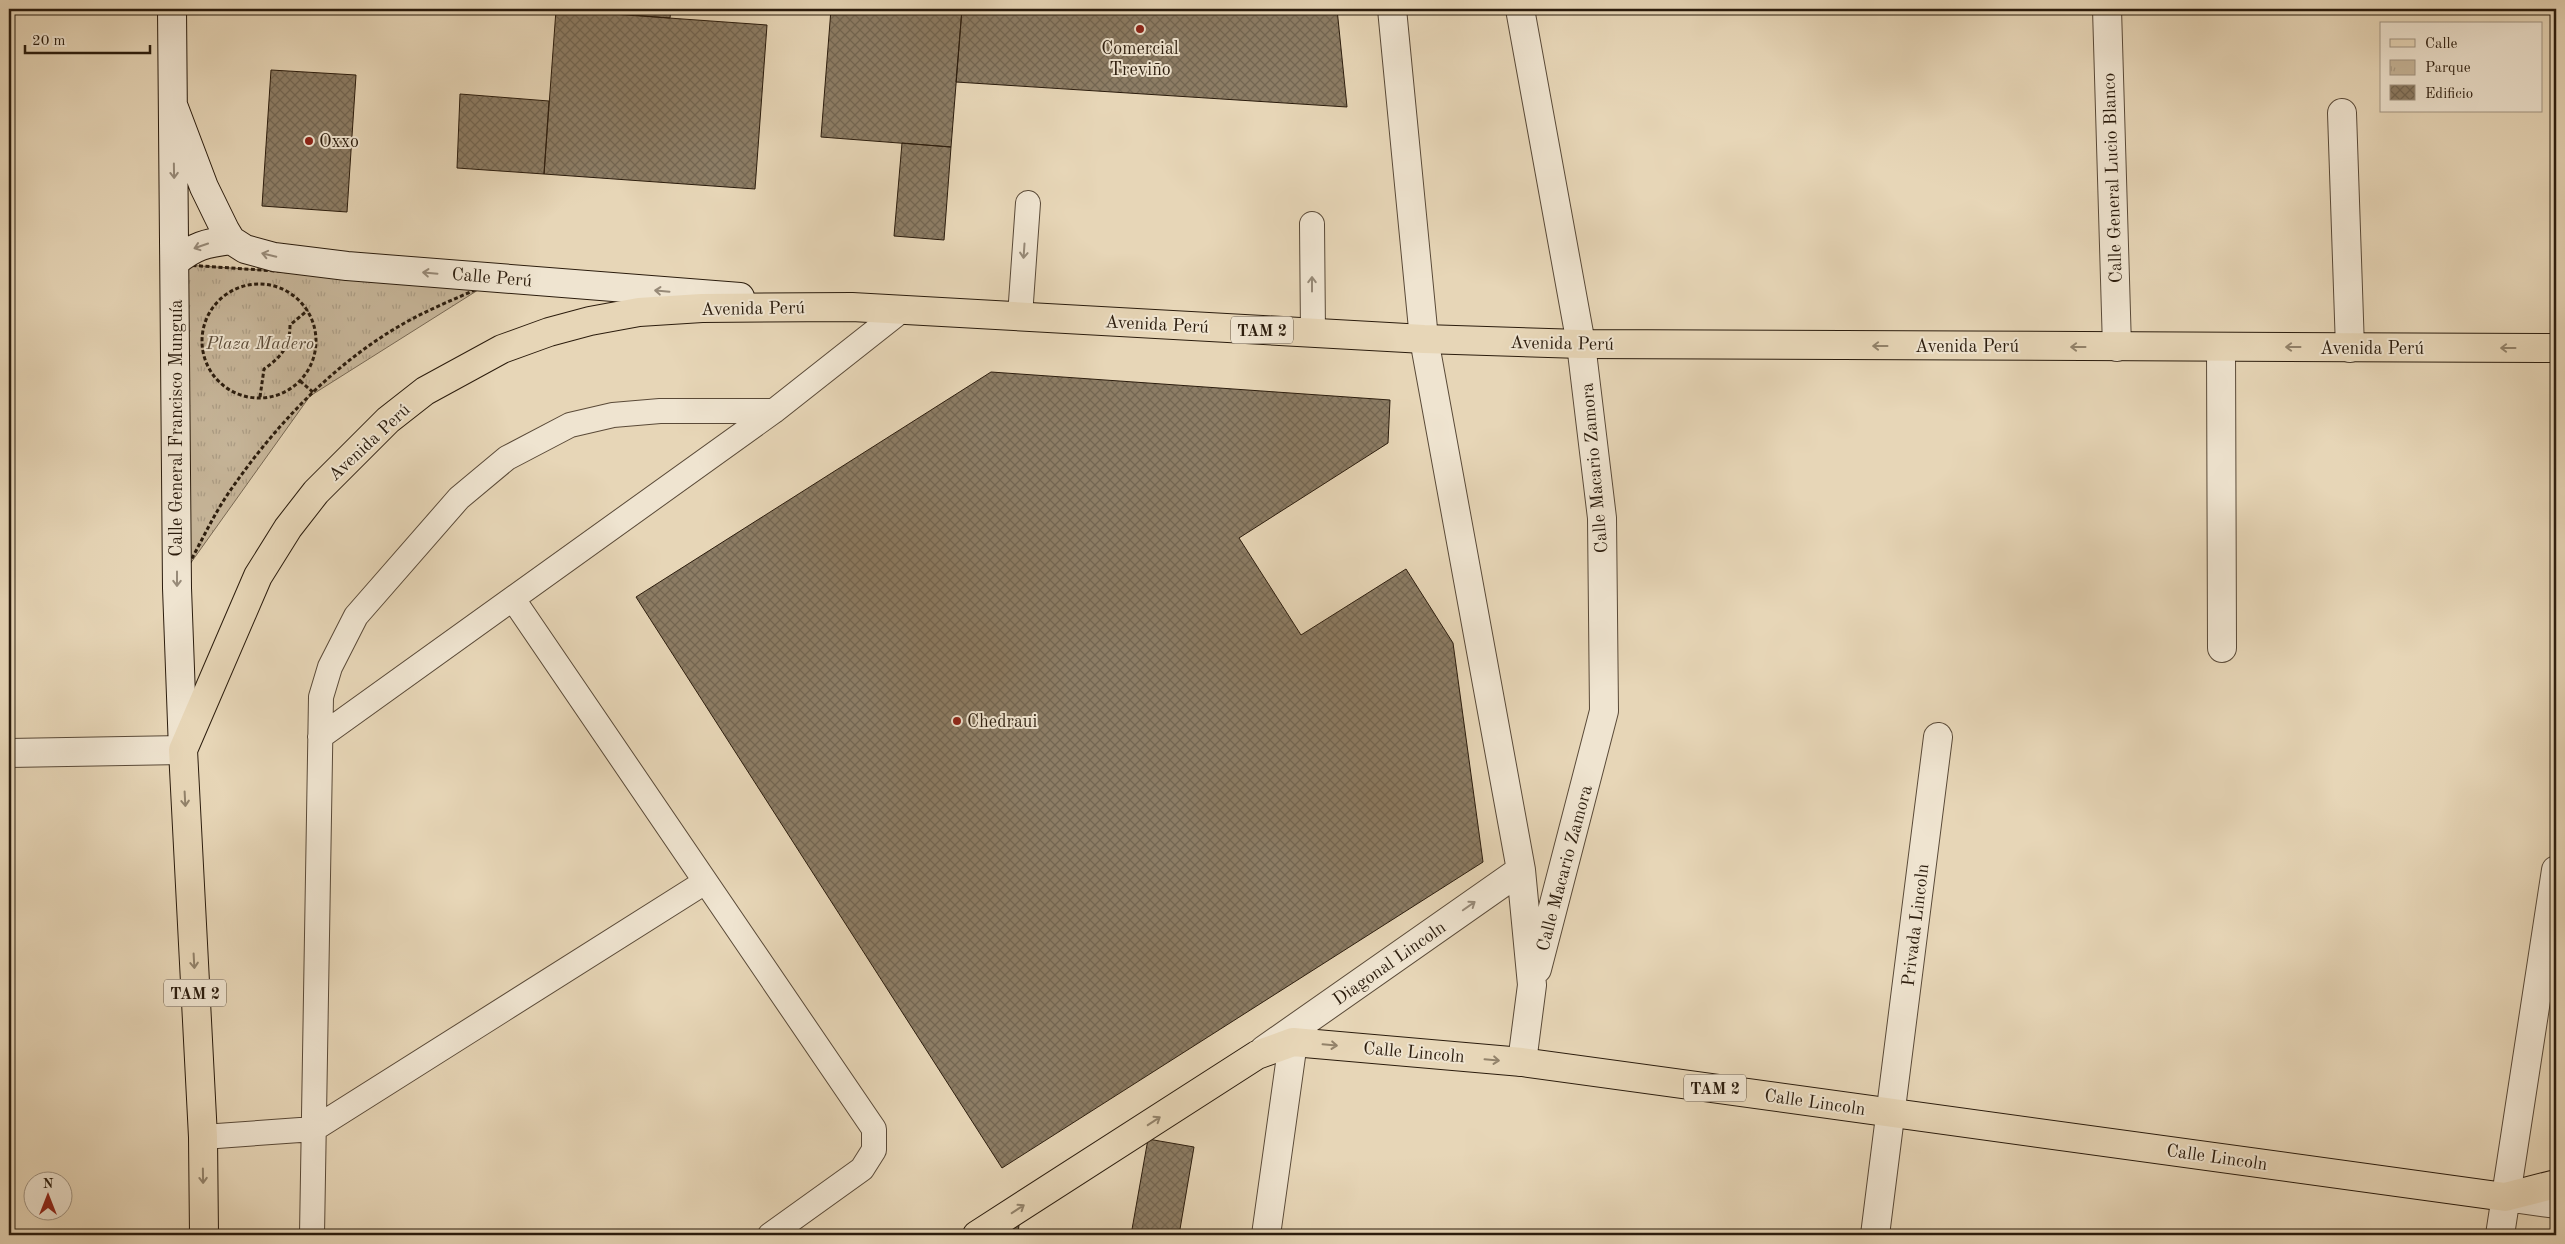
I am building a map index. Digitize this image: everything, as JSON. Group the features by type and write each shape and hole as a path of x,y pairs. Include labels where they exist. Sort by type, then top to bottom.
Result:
{"main road":[{"name":"Avenida Perú","path":"183,750 258,576 288,528 316,492 388,420 425,391 502,349 565,328 639,312 702,308 852,307 1424,339 1581,344 2556,348"},
{"name":"TAM 2","path":"183,750 203,1137 204,1235"},
{"name":"Calle Lincoln","path":"977,1235 1257,1055 1293,1042 1522,1062 2504,1197"},
{"name":"TAM 2","path":"2504,1197 2556,1184"}],"street":[{"name":"Calle General Francisco Munguía","path":"172,9 177,588 183,750"},
{"name":"Calle Macario Zamora","path":"1392,9 1424,339 1521,870 1532,985"},
{"name":"Calle Macario Zamora","path":"1520,9 1581,344 1602,518 1604,711 1558,893 1532,985 1522,1062"},
{"name":"Calle General Lucio Blanco","path":"2107,9 2117,347"},
{"path":"173,105 204,187 231,240 211,242 190,249 175,262"},
{"path":"2342,113 2350,348"},
{"name":"Calle Perú","path":"231,240 245,249 274,257 346,266 902,310"},
{"path":"2221,347 2222,648"},
{"name":"Privada Lincoln","path":"1875,1235 1938,738"},
{"path":"9,753 183,750"},
{"name":"Diagonal Lincoln","path":"1257,1055 1521,870"},
{"path":"2500,1235 2504,1197 2556,870"},
{"path":"1266,1235 1293,1042"},
{"name":"Calle Lincoln","path":"2504,1197 2556,1204"}],"lane":[{"path":"1020,316 1028,203"},
{"path":"1312,224 1312,332"},
{"path":"320,738 774,411 902,310"},
{"path":"312,1235 320,738 323,690 330,667 356,616 459,498 507,458 570,425 613,415 660,411 774,411"},
{"path":"513,599 874,1130 874,1150 862,1169 770,1235"},
{"path":"203,1137 314,1130 705,882"}],"path":[{"path":"186,265 486,285 410,320 348,361 314,393 275,434 231,489 185,571 186,265"},
{"path":"262,283 280,287 295,296 308,310 315,326 316,344 313,362 300,381 290,389 274,396 260,398 238,394 222,385 211,372 203,355 201,340 205,320 214,305 228,292 245,285 262,283"},
{"path":"260,398 264,369 284,352 290,338 290,325 308,310"},
{"path":"300,381 314,393"}],"green space":[{"name":"Plaza Madero","path":"186,265 486,285 310,396 185,571"}],"building":[{"path":"556,9 671,9 670,18"},
{"path":"831,9 962,9 951,147 821,137"},
{"path":"962,9 1337,9 1347,107 956,82"},
{"path":"556,10 767,25 755,189 544,174"},
{"name":"Oxxo","path":"271,70 356,75 347,212 262,206"},
{"path":"460,94 549,101 544,174 457,168"},
{"path":"902,143 951,147 944,240 894,236"},
{"path":"991,372 1390,400 1388,443 1239,538 1301,635 1406,569 1453,643 1483,862 1002,1168 636,597"},
{"path":"1148,1139 1194,1147 1179,1235 1131,1235"},
{"path":"1019,1224 1018,1235 1002,1235"}],"place":[{"name":"Comercial Treviño","path":"1140,29"},
{"name":"Oxxo","path":"309,141"},
{"name":"Chedraui","path":"957,721"}]}
